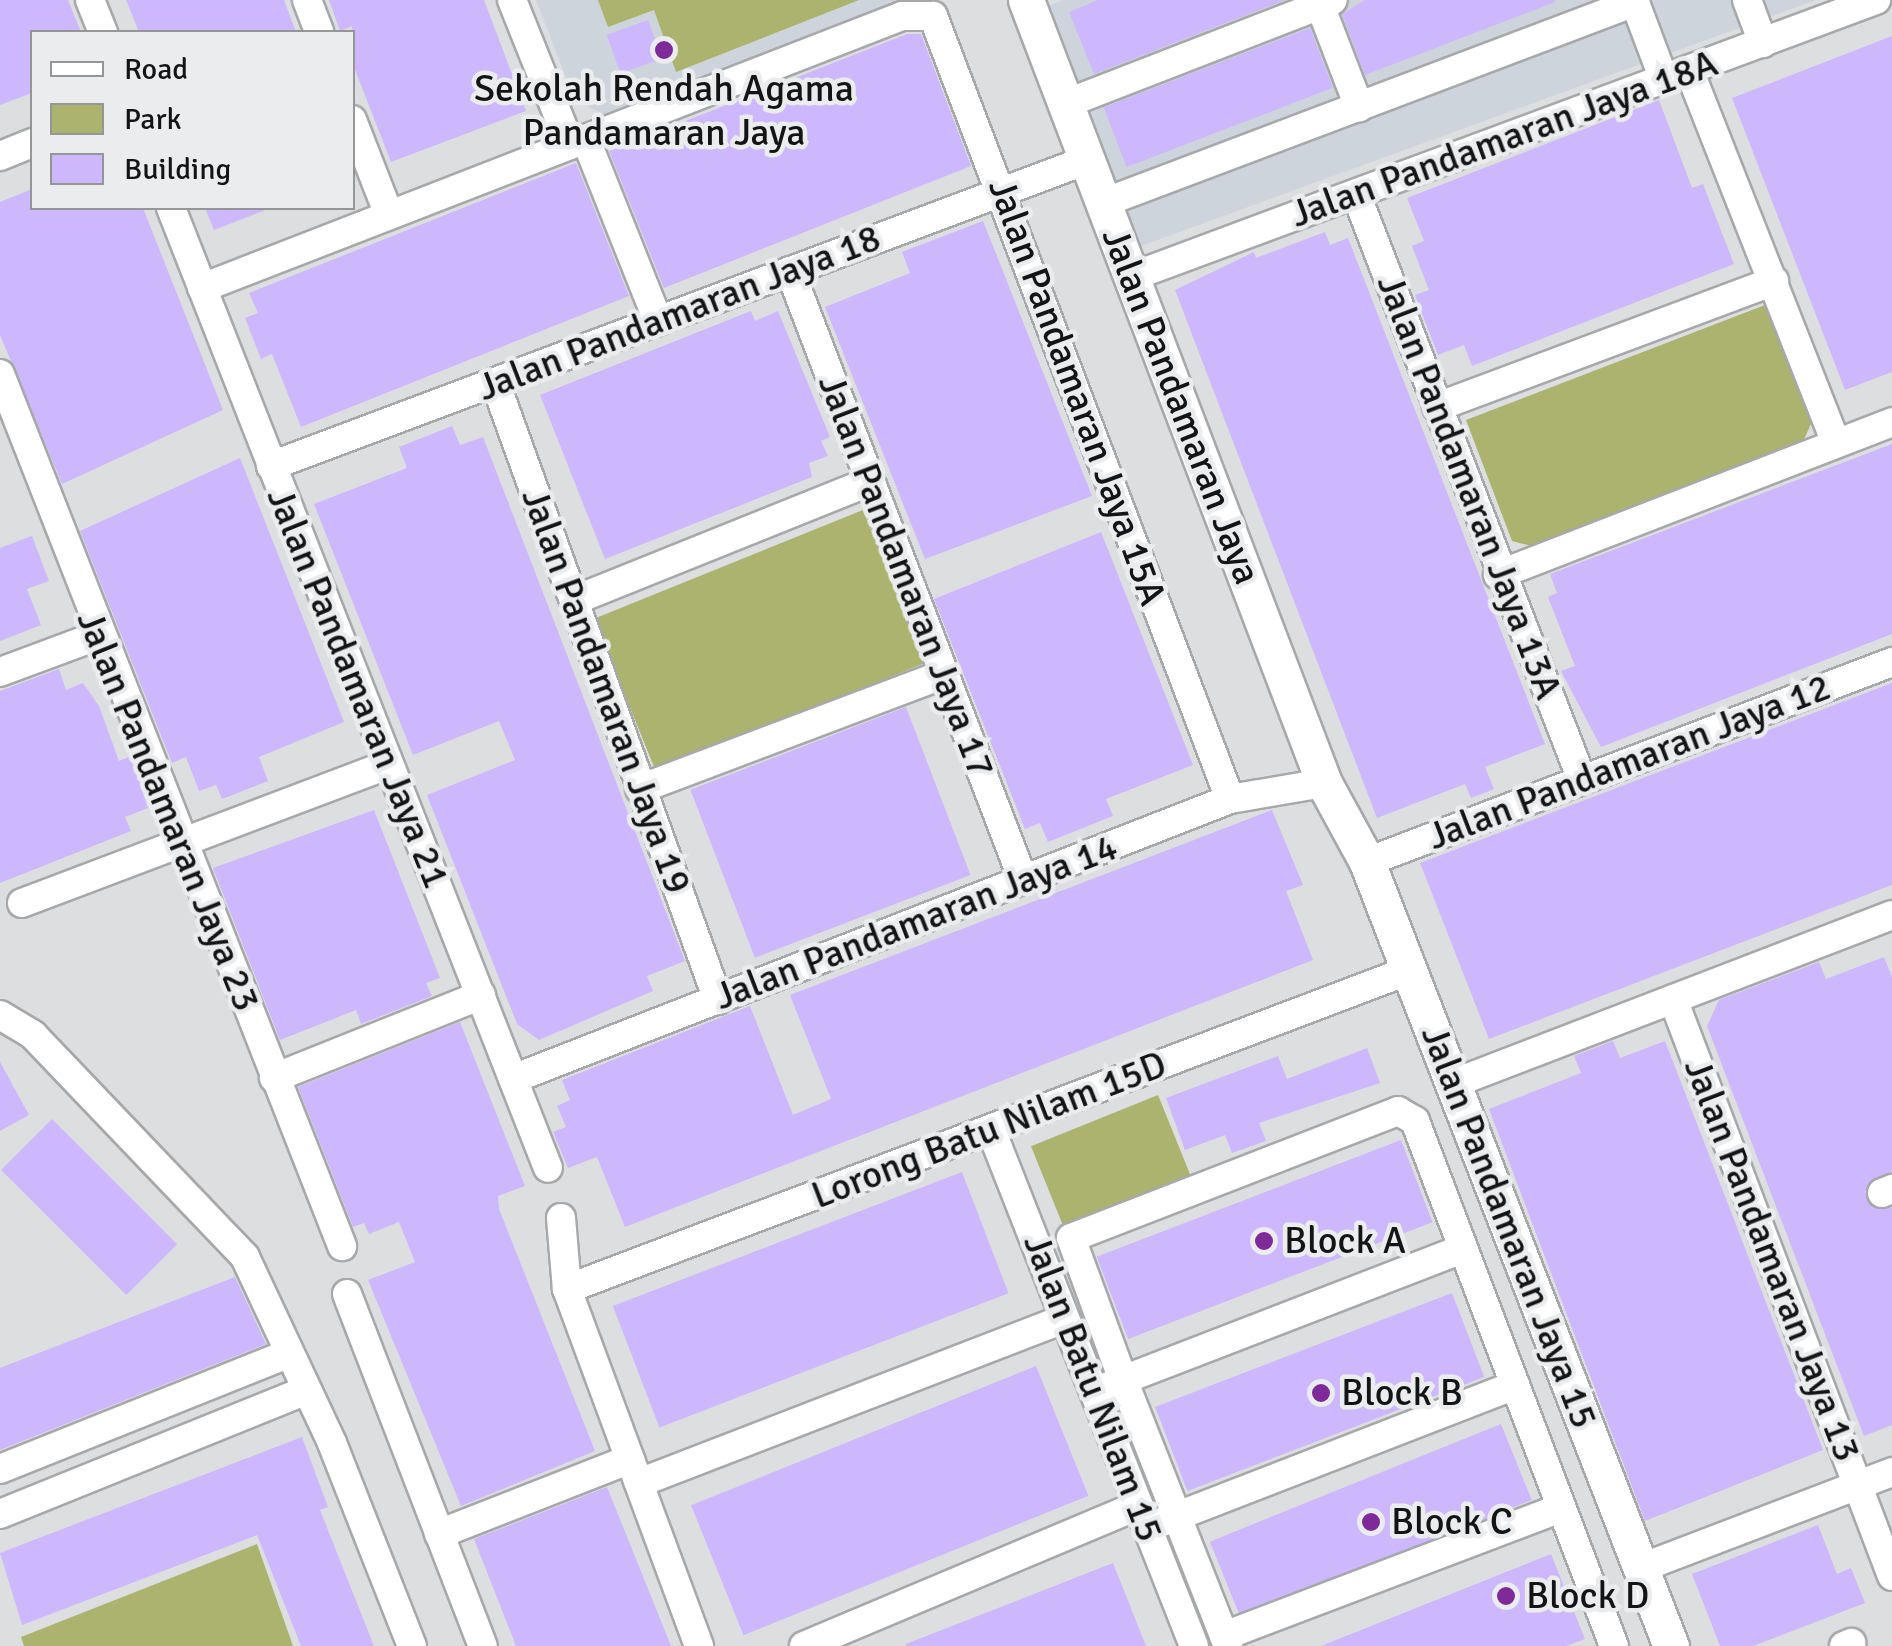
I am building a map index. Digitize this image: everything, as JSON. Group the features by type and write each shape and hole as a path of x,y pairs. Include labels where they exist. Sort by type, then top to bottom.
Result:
{"main road":[{"name":"Jalan Pandamaran Jaya","path":"1028,1 1331,798"},
{"name":"Jalan Pandamaran Jaya 15","path":"1331,798 1367,862 1671,1646"}],"street":[{"path":"90,0 101,30"},
{"path":"307,0 318,30"},
{"path":"512,0 658,321"},
{"path":"1746,0 1763,43"},
{"path":"1104,203 1634,1 1676,75 1774,281 1836,443"},
{"path":"1066,104 1324,2 1359,106"},
{"name":"Jalan Pandamaran Jaya 18A","path":"1131,277 1865,2"},
{"name":"Jalan Pandamaran Jaya 15A","path":"578,143 902,16 933,16 944,28 1230,799"},
{"path":"355,128 388,215"},
{"path":"202,288 578,143"},
{"path":"0,156 30,144"},
{"name":"Jalan Pandamaran Jaya 18","path":"270,466 1087,160"},
{"name":"Jalan Pandamaran Jaya 13A","path":"1356,194 1498,575 1582,780"},
{"name":"Jalan Pandamaran Jaya 21","path":"171,210 548,1168"},
{"name":"Jalan Pandamaran Jaya 17","path":"790,271 1023,880"},
{"path":"1437,406 1774,281"},
{"name":"Jalan Pandamaran Jaya 19","path":"495,382 718,1000"},
{"name":"Jalan Pandamaran Jaya 23","path":"2,388 97,636 342,1246"},
{"path":"1498,575 1892,422"},
{"path":"575,600 868,482"},
{"path":"0,672 97,636"},
{"name":"Jalan Pandamaran Jaya 12","path":"1367,862 1892,662"},
{"path":"640,789 942,675"},
{"path":"22,903 387,765"},
{"name":"Jalan Pandamaran Jaya 14","path":"513,1079 1230,799 1331,798"},
{"path":"1452,1084 1673,1000 1889,926"},
{"name":"Lorong Batu Nilam 15D","path":"567,1289 1410,970"},
{"path":"274,1078 481,995"},
{"name":"Jalan Pandamaran Jaya 13","path":"1673,1000 1892,1576"},
{"path":"0,1015 33,1035 245,1257 412,1646"},
{"path":"1039,1252 1398,1111 1415,1121 1562,1508 1608,1644"},
{"name":"Jalan Batu Nilam 15","path":"991,1130 1194,1646"},
{"path":"560,1218 567,1289 700,1646"},
{"path":"1071,1238 1226,1641 1562,1508"},
{"path":"1094,1392 1463,1249"},
{"path":"348,1294 482,1646"},
{"path":"439,1534 635,1471 1066,1319"},
{"path":"0,1468 287,1354"},
{"path":"804,1646 1143,1517 1176,1515 1515,1385"},
{"path":"0,1514 305,1391"},
{"path":"1641,1568 1892,1472"}],"shaded area":[{"name":"Sekolah Rendah Agama Pandamaran Jaya","path":"536,0 900,0 608,116 575,101"},
{"path":"1064,0 1816,0 1141,246 1050,5"}],"green space":[{"path":"598,0 859,0 676,72 654,10 608,27"},
{"path":"1765,305 1811,424 1800,448 1539,548 1512,541 1466,420"},
{"path":"863,510 925,663 656,772 594,619"},
{"path":"1158,1095 1192,1180 1065,1232 1031,1146"},
{"path":"257,1544 293,1646 24,1646 21,1637"}],"building":[{"path":"0,0 68,0 80,30 30,30 30,94 0,105"},
{"path":"126,0 284,0 295,30 138,30"},
{"path":"329,0 484,0 526,111 391,162 355,70 355,30 352,26 340,30"},
{"path":"1098,0 1285,0 1094,74 1069,12"},
{"path":"1365,0 1555,2 1365,75 1342,14"},
{"path":"648,20 662,59 621,74 607,35"},
{"path":"1310,28 1333,88 1127,167 1104,107"},
{"path":"907,34 921,34 971,166 664,288 609,151"},
{"path":"1892,36 1892,372 1845,390 1732,98"},
{"path":"1659,100 1692,188 1703,184 1734,264 1472,366 1464,345 1438,355 1415,295 1429,290 1412,246 1424,241 1407,198"},
{"path":"576,163 629,296 301,427 272,354 261,359 245,318 258,313 249,293"},
{"path":"30,190 30,210 144,210 223,410 62,484 0,335 0,202"},
{"path":"206,210 265,210 214,230"},
{"path":"983,221 1092,496 925,559 825,307 910,273 902,252"},
{"path":"1325,232 1330,245 1348,238 1545,744 1485,767 1494,789 1471,798 1465,784 1377,818 1175,290 1254,252 1256,258"},
{"path":"751,311 755,321 778,311 830,437 821,441 828,456 809,463 812,477 605,559 540,395"},
{"path":"452,426 460,445 483,437 685,961 647,976 653,991 539,1040 517,1024 427,795 515,760 499,721 413,755 314,504 407,468 399,447"},
{"path":"1892,444 1892,634 1601,747 1561,671 1575,666 1548,597 1557,593 1550,574"},
{"path":"240,458 344,722 259,757 268,781 222,799 216,785 199,791 186,757 172,763 80,531"},
{"path":"1101,532 1193,765 1106,799 1113,816 1048,842 1040,823 1025,829 934,599"},
{"path":"32,536 49,581 27,589 41,625 0,641 0,548"},
{"path":"59,669 66,690 83,683 99,706 119,761 131,756 148,808 125,817 131,831 0,883 0,691"},
{"path":"1892,683 1892,885 1489,1039 1420,863"},
{"path":"906,707 971,875 755,958 690,790"},
{"path":"374,810 440,978 426,983 432,996 361,1024 356,1010 280,1040 213,868"},
{"path":"1272,810 1303,885 1286,891 1313,960 625,1227 597,1157 568,1168 553,1132 566,1127 557,1106 570,1100 562,1080 750,1006 793,1115 831,1099 790,995"},
{"path":"1884,957 1892,977 1892,1172 1865,1191 1872,1207 1892,1208 1892,1425 1864,1436 1707,1026 1719,1000 1819,962 1826,979"},
{"path":"460,1022 525,1186 498,1196 499,1209 595,1451 461,1506 368,1280 415,1262 399,1222 369,1234 364,1223 353,1227 298,1087"},
{"path":"1613,1041 1620,1058 1665,1041 1823,1450 1645,1521 1489,1109 1581,1073 1574,1056"},
{"path":"1367,1048 1380,1083 1259,1123 1266,1141 1232,1153 1225,1135 1185,1150 1166,1098 1278,1056 1287,1079"},
{"path":"0,1062 29,1115 0,1131"},
{"path":"52,1119 177,1244 126,1295 1,1170"},
{"name":"Block A","path":"1401,1140 1433,1222 1128,1339 1097,1257"},
{"path":"962,1172 1009,1293 659,1427 613,1306"},
{"path":"235,1277 266,1344 0,1450 0,1368"},
{"name":"Block B","path":"1452,1293 1484,1377 1187,1491 1155,1407"},
{"path":"1036,1366 1088,1496 744,1635 691,1505"},
{"name":"Block C","path":"1501,1424 1532,1500 1241,1618 1210,1542"},
{"path":"302,1437 328,1507 320,1510 374,1646 301,1646 257,1535 22,1625 0,1553"},
{"path":"607,1487 671,1646 516,1646 474,1539"},
{"path":"1818,1525 1837,1574 1851,1568 1865,1603 1753,1646 1720,1646 1692,1574"},
{"name":"Block D","path":"1551,1554 1585,1639 1566,1646 1321,1646"},
{"path":"1113,1563 1146,1646 906,1646 906,1644"}],"place":[{"name":"Sekolah Rendah Agama Pandamaran Jaya","path":"664,50"},
{"name":"Block A","path":"1264,1241"},
{"name":"Block B","path":"1321,1393"},
{"name":"Block C","path":"1371,1522"},
{"name":"Block D","path":"1506,1596"}]}
